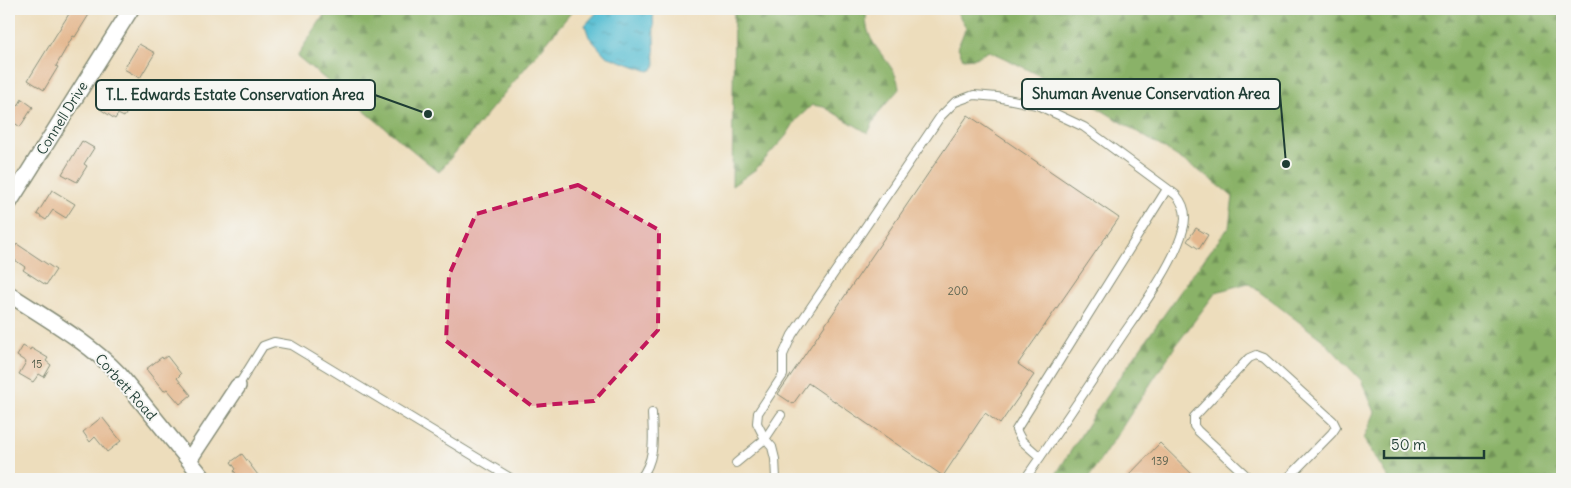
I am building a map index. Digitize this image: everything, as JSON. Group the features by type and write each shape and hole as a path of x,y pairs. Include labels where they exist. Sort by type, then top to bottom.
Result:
{"street":[{"name":"Connell Drive","path":"9,203 131,9"},
{"name":"Corbett Road","path":"9,294 104,358 204,479"},
{"path":"189,460 238,386"}],"lane":[{"path":"776,479 776,460 772,447 765,439 757,423 758,413 783,375 783,355 792,335 940,117 955,102 974,95 997,97 1037,105 1084,128 1182,202 1185,217 1183,231 1151,294 1025,479"},
{"path":"1040,457 1022,441 1016,430 1167,189"},
{"path":"238,386 263,346 274,342 291,345 512,479"},
{"path":"1250,479 1198,431 1194,426 1194,417 1249,358 1256,355 1264,358 1333,421 1336,427 1287,479"},
{"path":"640,479 646,471 654,446 652,413"},
{"path":"736,463 765,439 782,415"}],"highlighted area":[{"path":"578,185 659,230 658,330 594,401 532,406 446,341 449,275 476,214"}],"green space":[{"path":"328,9 574,9 439,172 297,56"},
{"path":"734,9 867,9 866,22 869,33 892,69 899,89 878,113 868,133 824,107 812,105 796,120 786,136 756,169 732,186"},
{"path":"955,9 1562,9 1562,479 1389,479 1364,439 1375,412 1361,380 1324,341 1248,283 1216,292 1174,348 1088,479 1053,479 1098,408 1195,271 1229,227 1233,197 1199,171 1164,148 1028,69 989,51 975,58 963,59 958,47 966,27"}],"water":[{"path":"600,9 653,9 655,66 653,69 649,71 606,56 589,37 585,25"}],"building":[{"path":"72,9 84,9 90,13 75,37 73,36 44,90 28,80"},
{"path":"139,44 155,53 140,78 124,69"},
{"path":"114,87 128,96 123,103 130,108 124,117 118,114 115,119 100,109"},
{"path":"9,99 18,106 22,99 33,107 20,127 9,119"},
{"path":"968,115 1119,218 1018,364 1034,375 1000,424 985,413 943,476 808,383 793,404 778,394"},
{"path":"82,141 94,148 84,164 87,166 77,182 62,174"},
{"path":"52,190 75,204 66,218 53,210 46,220 37,214"},
{"path":"1196,228 1208,235 1199,249 1187,241"},
{"path":"17,244 56,270 46,285 23,270 25,267 9,256"},
{"path":"23,346 30,350 31,348 48,358 46,361 51,365 44,377 39,374 33,382 19,374 26,362 17,356"},
{"path":"167,356 181,374 177,378 191,395 180,404 167,389 164,391 146,369 162,357 163,359"},
{"path":"102,417 121,441 107,452 95,437 90,442 83,432"},
{"path":"1160,443 1197,479 1125,479"},
{"path":"242,454 261,479 240,479 234,471 236,469 231,462"}],"place":[{"name":"T.L. Edwards Estate Conservation Area","path":"428,114"},
{"name":"Shuman Avenue Conservation Area","path":"1286,164"}]}
